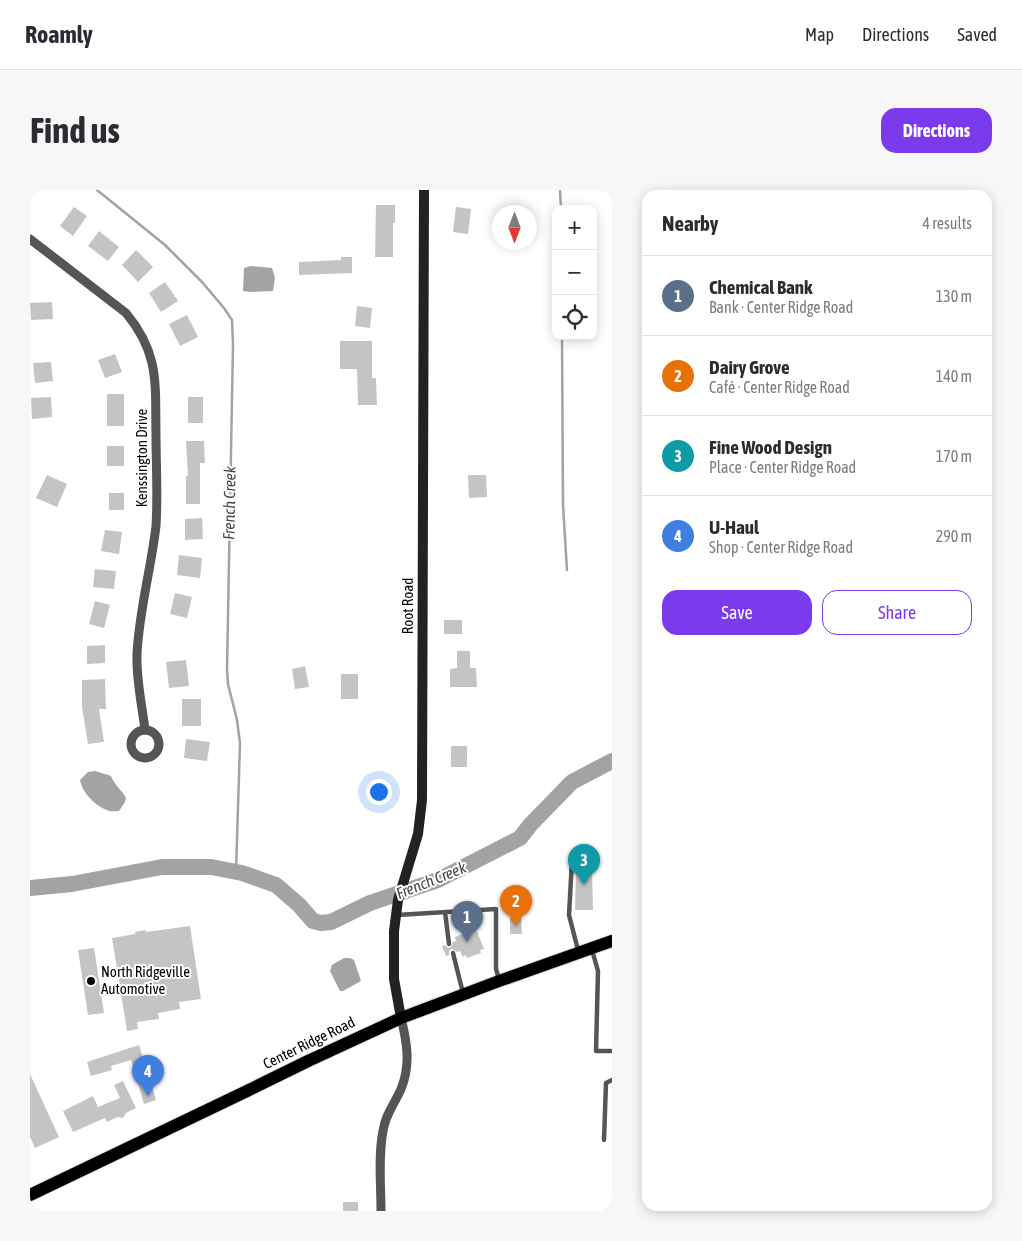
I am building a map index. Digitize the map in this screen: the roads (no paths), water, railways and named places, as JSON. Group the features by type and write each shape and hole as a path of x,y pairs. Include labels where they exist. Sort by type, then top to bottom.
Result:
{"main road":[{"name":"Center Ridge Road","path":"30,1195 247,1092 308,1060 401,1018 612,941"}],"street":[{"name":"Root Road","path":"401,1018 394,963 395,916 402,883 418,834 422,800 424,190"},
{"name":"Kenssington Drive","path":"32,245 126,312 137,326 152,358 155,384 156,515 138,642 137,663 145,730"},
{"path":"380,1211 383,1130 387,1116 406,1077 406,1037 401,1018"}],"lane":[{"path":"572,860 569,915 579,954"},
{"path":"395,916 496,909 496,969 499,981"},
{"path":"445,912 449,944"},
{"path":"592,949 598,971 596,1051 611,1051"},
{"path":"453,954 463,994"},
{"path":"604,1140 606,1083 612,1080"}],"waterway":[{"name":"French Creek","path":"97,190 165,245 202,282 232,320 227,670 240,743 236,872"},
{"path":"560,190 561,205"},
{"path":"562,340 563,505 567,570"},
{"name":"French Creek","path":"30,888 72,884 162,867 211,867 242,873 276,885 299,905 313,921 321,923 331,922 370,903 438,880 520,838 572,782 612,761"}],"place":[{"name":"Fine Wood Design","path":"584,885"},
{"name":"Dairy Grove","path":"516,926"},
{"name":"Chemical Bank","path":"467,942"},
{"name":"North Ridgeville Automotive","path":"91,981"},
{"name":"U-Haul","path":"148,1096"}]}
